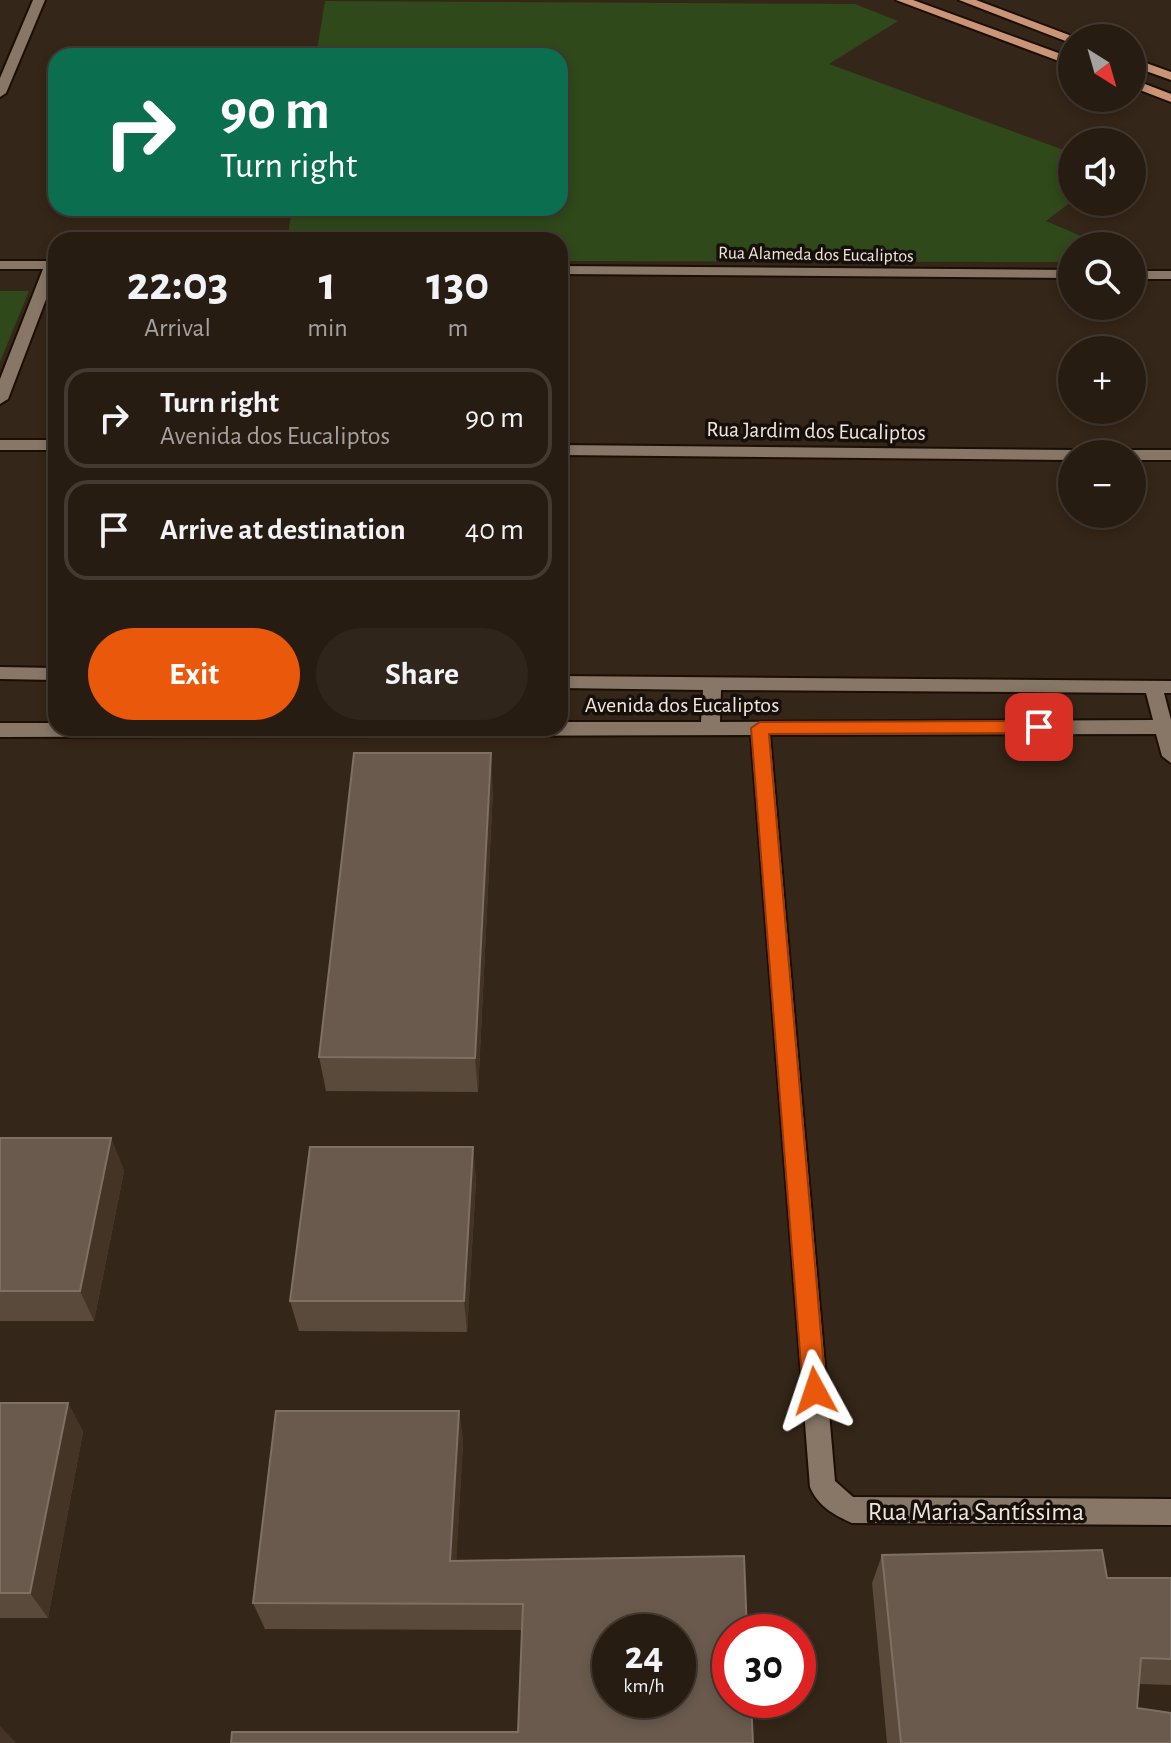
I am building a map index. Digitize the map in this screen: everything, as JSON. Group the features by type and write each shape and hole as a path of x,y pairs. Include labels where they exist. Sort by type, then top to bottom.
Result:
{"main road":[{"path":"902,0 1058,57"},
{"path":"965,0 1058,34"},
{"path":"1146,67 1171,76"},
{"path":"1146,88 1171,98"}],"street":[{"path":"0,93 39,0"},
{"path":"0,265 48,265"},
{"name":"Rua Alameda dos Eucaliptos","path":"568,270 1058,274"},
{"path":"1146,275 1171,275"},
{"path":"0,399 48,280"},
{"path":"0,445 48,445"},
{"name":"Rua Jardim dos Eucaliptos","path":"568,450 1058,455"},
{"path":"1146,455 1171,455"},
{"path":"0,673 48,674"},
{"name":"Avenida dos Eucaliptos","path":"568,682 1162,687"},
{"path":"710,728 712,685"},
{"path":"1162,687 1171,756"},
{"name":"Avenida dos Eucaliptos","path":"568,728 1167,727"},
{"name":"Rua Maria Santíssima","path":"760,728 823,1487 841,1505 852,1510 1171,1512"},
{"name":"Avenida dos Eucaliptos","path":"0,730 48,730"}],"green space":[{"path":"325,1 855,4 898,21 829,64 1058,148 1058,212 1046,221 1072,232 1058,232 1058,262 568,261 568,232 288,232 291,216 568,216 568,48 317,48"},
{"path":"0,291 29,291 0,362"}],"building":[{"path":"354,753 491,753 475,1058 319,1057"},
{"path":"0,1138 111,1138 80,1291 0,1291"},
{"path":"310,1147 473,1147 464,1301 290,1301"},
{"path":"0,1403 68,1403 30,1593 0,1593"},
{"path":"276,1411 459,1411 450,1561 744,1556 746,1614 712,1614 712,1718 752,1718 753,1743 231,1743 232,1732 518,1732 523,1604 253,1603"},
{"path":"1102,1550 1107,1578 1171,1578 1171,1659 1141,1658 1137,1708 1171,1713 1171,1743 901,1743 882,1555"}],"route":[{"path":"815,1391 760,728 1039,727"}]}
